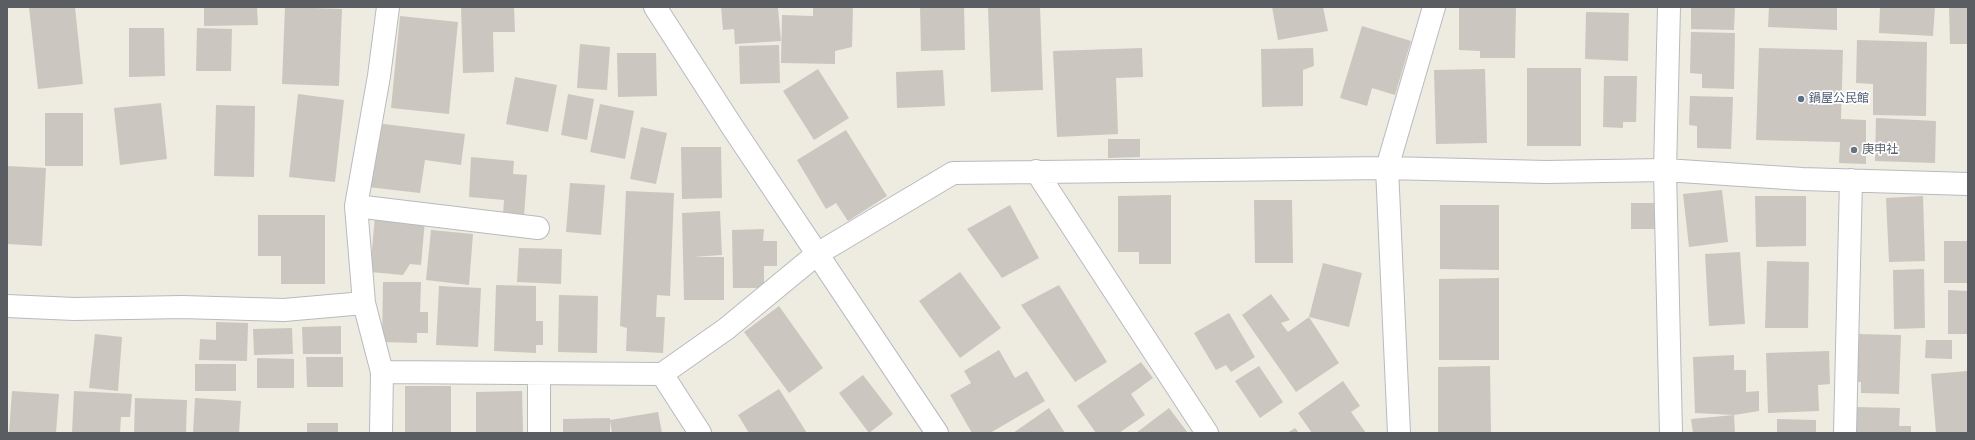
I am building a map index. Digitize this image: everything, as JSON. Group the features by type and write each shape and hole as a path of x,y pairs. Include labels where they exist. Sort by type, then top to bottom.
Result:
{"street":[{"path":"381,433 382,372 364,304 356,206 379,76 388,7"},
{"path":"655,7 817,254 937,433"},
{"path":"1399,433 1387,168 1434,7"},
{"path":"1669,7 1665,170 1671,433"},
{"path":"382,372 662,374 726,329 817,254 952,173 1387,168 1546,172 1665,170 1802,179 1968,184"},
{"path":"1036,171 1207,433"},
{"path":"1845,433 1851,180"},
{"path":"356,206 538,228"},
{"path":"7,306 74,309 182,307 284,310 364,304"},
{"path":"539,373 539,433"},
{"path":"662,374 700,433"}],"building":[{"path":"29,7 75,7 83,84 38,89"},
{"path":"204,7 257,7 258,25 204,26"},
{"path":"285,7 342,9 339,86 282,84"},
{"path":"461,7 514,7 515,32 493,32 494,72 463,73"},
{"path":"721,7 778,8 781,41 735,44 734,29 723,30"},
{"path":"813,7 853,7 852,47 835,51 835,64 781,63 782,15 813,16"},
{"path":"920,7 964,7 965,50 921,51"},
{"path":"988,7 1040,7 1043,90 991,92"},
{"path":"1272,7 1323,7 1328,31 1278,40"},
{"path":"1459,7 1516,7 1515,58 1480,58 1480,51 1459,50"},
{"path":"1691,7 1735,7 1734,30 1691,29"},
{"path":"1769,7 1837,7 1837,30 1768,27"},
{"path":"1880,7 1935,7 1933,36 1879,33"},
{"path":"1949,7 1968,7 1968,44 1950,44"},
{"path":"1586,12 1629,13 1628,61 1585,59"},
{"path":"400,16 458,22 449,114 391,108"},
{"path":"1362,26 1411,41 1395,95 1372,88 1367,106 1340,98"},
{"path":"129,28 164,28 165,76 129,77"},
{"path":"197,28 232,29 231,71 196,71"},
{"path":"1691,32 1735,33 1734,89 1702,88 1702,74 1690,73"},
{"path":"1857,40 1927,42 1926,116 1873,115 1873,84 1856,83"},
{"path":"580,44 610,47 607,90 577,88"},
{"path":"779,45 780,83 740,84 739,46"},
{"path":"1142,48 1143,77 1116,78 1118,134 1057,137 1053,51"},
{"path":"1313,48 1314,66 1303,70 1303,106 1262,107 1261,49"},
{"path":"1759,48 1843,50 1841,119 1866,120 1866,164 1839,163 1840,142 1756,140"},
{"path":"617,53 656,53 657,96 618,97"},
{"path":"1527,68 1581,68 1581,146 1527,146"},
{"path":"818,69 849,118 814,140 783,91"},
{"path":"1485,69 1487,143 1436,144 1434,70"},
{"path":"943,70 945,106 897,108 896,72"},
{"path":"1604,76 1637,76 1636,122 1623,122 1623,128 1603,127"},
{"path":"515,77 557,85 548,132 506,124"},
{"path":"298,94 344,100 335,182 289,177"},
{"path":"568,94 594,99 587,140 561,135"},
{"path":"1690,96 1733,97 1731,149 1697,148 1697,126 1689,125"},
{"path":"161,103 167,159 120,165 114,108"},
{"path":"600,104 634,111 625,159 590,152"},
{"path":"216,105 255,106 254,177 214,176"},
{"path":"45,113 83,113 83,166 45,166"},
{"path":"1876,118 1936,121 1935,163 1875,161"},
{"path":"376,123 465,134 461,165 425,160 420,193 368,187"},
{"path":"641,127 667,133 656,184 630,179"},
{"path":"846,130 887,196 848,221 836,203 826,209 797,160"},
{"path":"1108,139 1140,139 1140,157 1108,158"},
{"path":"681,147 721,147 722,198 682,199"},
{"path":"471,157 514,161 513,174 527,175 524,216 503,214 504,200 469,197"},
{"path":"7,166 46,168 42,246 7,244"},
{"path":"570,183 605,185 601,235 566,232"},
{"path":"1722,190 1728,242 1689,247 1683,194"},
{"path":"626,191 674,193 670,296 657,295 656,317 665,317 663,353 626,351 627,328 620,326"},
{"path":"1171,195 1171,264 1139,264 1139,252 1118,252 1118,196"},
{"path":"1755,196 1806,196 1806,246 1756,247"},
{"path":"1923,196 1925,261 1889,262 1886,198"},
{"path":"1254,200 1292,200 1293,263 1255,263"},
{"path":"1631,203 1659,203 1659,229 1631,229"},
{"path":"1010,205 1039,258 1002,278 967,229"},
{"path":"1440,205 1499,205 1499,270 1440,269"},
{"path":"720,211 722,255 693,257 724,257 724,300 684,300 682,213"},
{"path":"258,215 325,215 325,284 281,284 281,256 258,256"},
{"path":"375,216 425,220 421,265 410,264 403,275 370,272"},
{"path":"764,229 763,241 777,241 777,266 764,266 764,288 733,288 732,230"},
{"path":"431,230 473,234 469,285 426,280"},
{"path":"1944,241 1968,241 1968,283 1944,283"},
{"path":"519,248 562,249 561,284 517,282"},
{"path":"1740,252 1745,324 1709,326 1705,254"},
{"path":"1767,261 1809,262 1808,328 1765,328"},
{"path":"1323,263 1362,273 1349,327 1309,317"},
{"path":"1924,269 1925,328 1894,329 1893,270"},
{"path":"960,272 1001,328 960,358 919,301"},
{"path":"1499,278 1499,360 1439,360 1439,279"},
{"path":"383,282 421,282 420,312 428,312 428,333 417,333 417,343 382,342"},
{"path":"496,285 536,286 536,321 543,321 543,345 536,345 536,353 494,351"},
{"path":"1059,285 1107,362 1075,382 1021,305"},
{"path":"439,286 481,288 478,347 436,345"},
{"path":"1948,290 1968,291 1968,334 1948,334"},
{"path":"1271,294 1290,320 1281,323 1288,332 1309,317 1339,363 1296,392 1242,315"},
{"path":"559,295 598,296 597,353 558,352"},
{"path":"779,306 823,368 789,393 744,332"},
{"path":"1229,313 1255,357 1231,372 1226,365 1216,370 1194,333"},
{"path":"216,322 248,323 247,361 199,360 200,339 216,340"},
{"path":"341,326 341,354 303,354 302,327"},
{"path":"292,328 293,354 254,355 253,329"},
{"path":"95,334 122,337 118,391 89,388"},
{"path":"1856,334 1901,335 1899,394 1861,393 1861,382 1855,382"},
{"path":"1926,340 1952,340 1952,359 1925,358"},
{"path":"999,350 1015,378 1027,371 1045,401 990,433 972,433 950,395 971,383 964,371"},
{"path":"1829,351 1830,384 1818,385 1819,411 1768,413 1766,353"},
{"path":"1734,355 1734,370 1746,370 1746,392 1759,391 1759,411 1734,415 1695,413 1693,357"},
{"path":"306,357 343,357 343,387 307,387"},
{"path":"257,358 294,359 294,388 257,388"},
{"path":"1141,362 1153,378 1131,394 1145,415 1119,433 1096,433 1077,406"},
{"path":"195,364 236,364 236,391 195,391"},
{"path":"1259,366 1283,402 1260,418 1235,381"},
{"path":"1490,366 1491,433 1438,433 1438,367"},
{"path":"1968,371 1968,433 1936,433 1931,374"},
{"path":"863,375 893,414 869,433 839,393"},
{"path":"1343,381 1360,406 1351,412 1366,433 1312,433 1298,413"},
{"path":"405,386 451,386 451,433 405,433"},
{"path":"779,389 807,433 749,433 738,415"},
{"path":"12,391 59,394 56,433 9,433"},
{"path":"74,391 132,394 130,417 121,417 120,433 72,433"},
{"path":"522,391 523,433 476,433 476,392"},
{"path":"135,398 187,400 186,433 134,433"},
{"path":"195,398 241,401 239,433 193,433"},
{"path":"1856,407 1900,408 1899,426 1911,426 1911,433 1856,433"},
{"path":"1049,408 1065,433 1013,433"},
{"path":"1169,408 1188,433 1136,433"},
{"path":"658,412 662,433 612,433 610,421 610,433 563,433 563,419 610,418 610,420"},
{"path":"1734,415 1735,433 1693,433 1691,419"},
{"path":"1777,419 1816,420 1816,433 1777,433"},
{"path":"307,423 338,423 338,433 307,433"},
{"path":"1295,428 1299,433 1287,433"}],"place":[{"name":"鍋屋公民館","path":"1801,99"},
{"name":"庚申社","path":"1854,150"}]}
